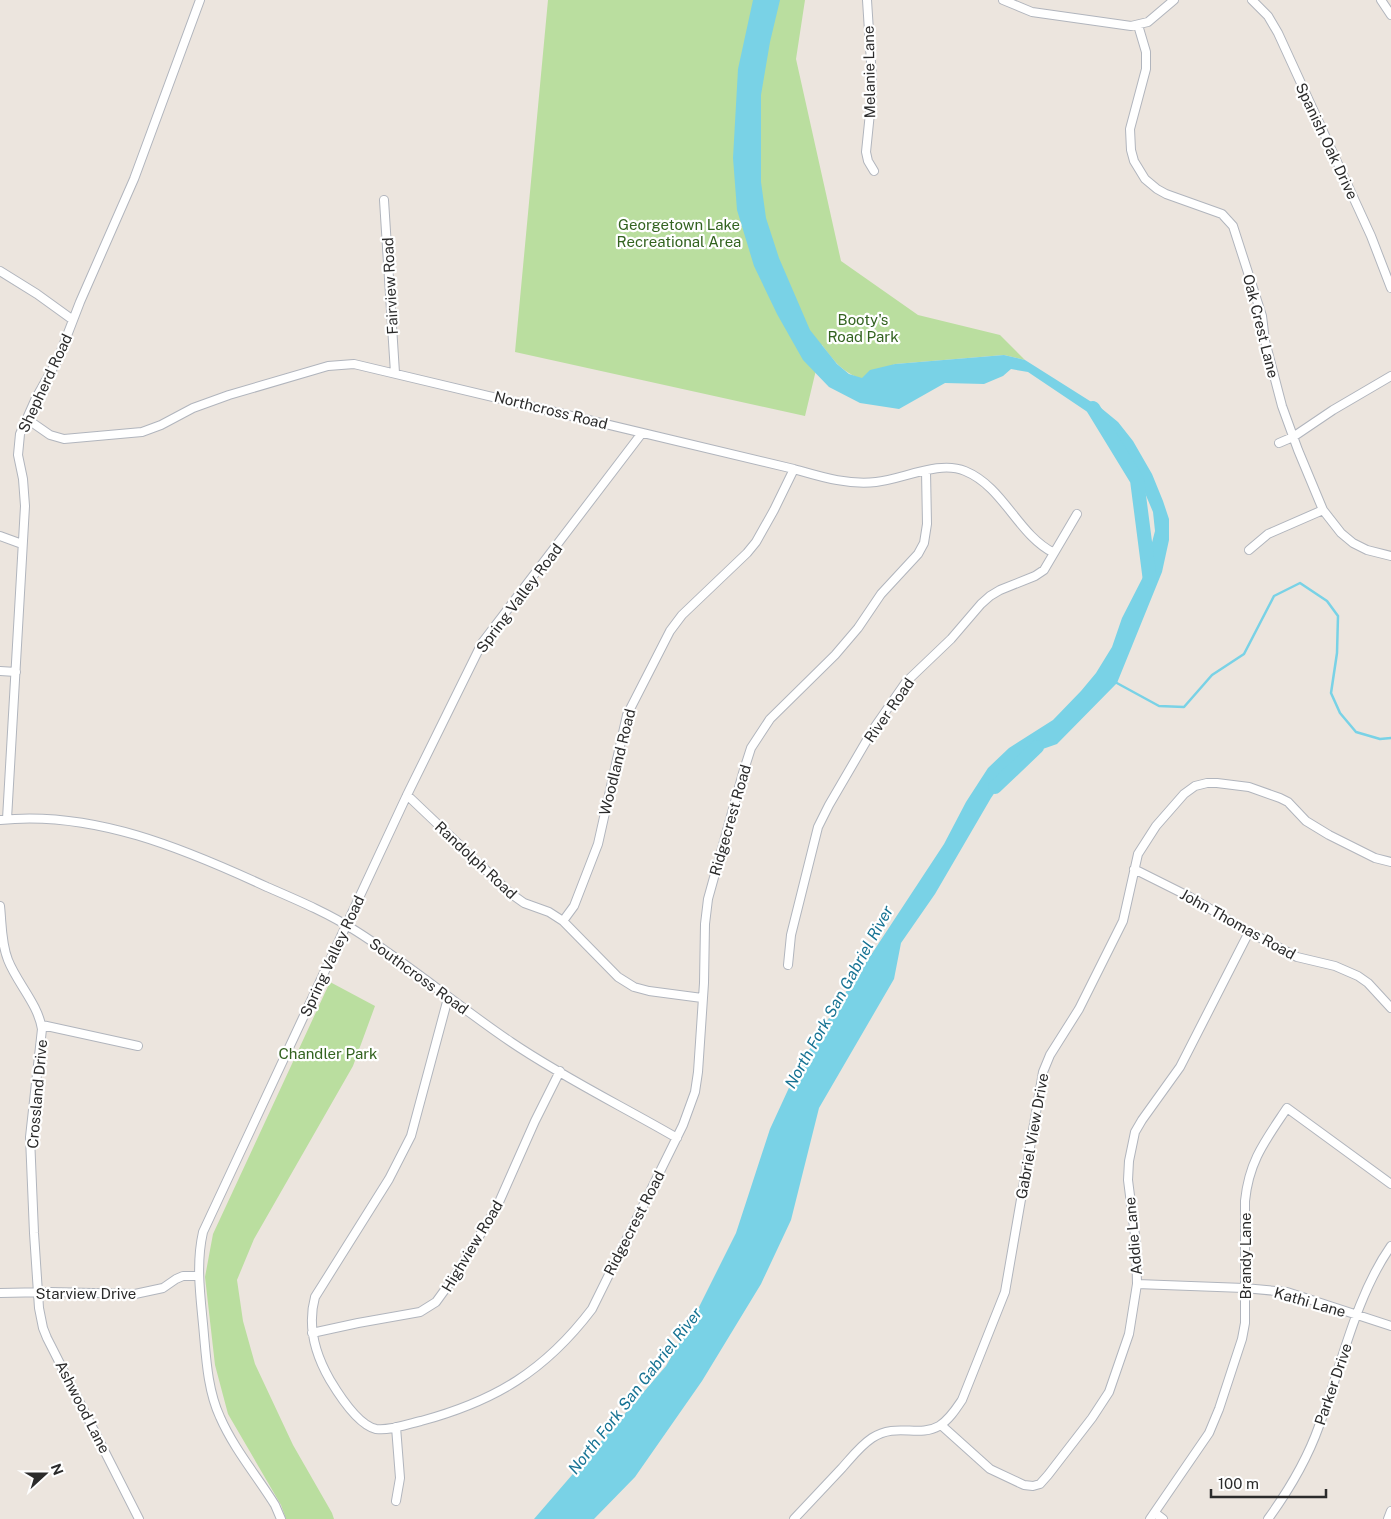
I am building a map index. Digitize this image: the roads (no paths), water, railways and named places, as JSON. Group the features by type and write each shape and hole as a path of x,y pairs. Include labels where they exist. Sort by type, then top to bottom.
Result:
{"street":[{"name":"Shepherd Road","path":"4,819 16,672 22,544 24,492 18,455 20,434 58,358 80,302 134,179 200,0"},
{"name":"Melanie Lane","path":"867,0 872,78 866,152 868,161 874,171"},
{"path":"1003,0 1032,12 1122,26 1138,25 1155,17 1174,0"},
{"name":"Spanish Oak Drive","path":"1252,0 1268,16 1278,33 1372,236 1391,288"},
{"path":"1381,0 1391,15"},
{"name":"Oak Crest Lane","path":"1138,25 1146,52 1146,69 1130,129 1131,150 1134,161 1145,179 1157,189 1222,214 1233,226 1259,304 1265,341 1282,406 1323,510 1341,533 1353,543 1366,550 1391,556"},
{"name":"Fairview Road","path":"384,200 394,373"},
{"path":"0,271 37,294 73,320"},
{"name":"Northcross Road","path":"27,419 42,430 59,438 74,439 130,433 155,428 215,399 328,366 354,364 794,469 837,481 853,483 876,482 940,467 953,467 966,471 987,484 1031,535 1054,553"},
{"path":"1279,443 1293,437 1333,410 1391,376"},
{"name":"Spring Valley Road","path":"281,1519 226,1428 215,1404 209,1378 199,1276 200,1245 208,1220 407,795 482,642 642,433"},
{"name":"Woodland Road","path":"563,921 574,906 598,844 627,715 633,701 670,631 682,615 738,562 756,542 794,469"},
{"name":"Ridgecrest Road","path":"448,998 411,1136 389,1179 315,1297 311,1318 312,1333 318,1356 327,1374 341,1397 357,1416 365,1424 377,1429 396,1427 462,1408 499,1392 536,1368 561,1346 574,1333 592,1309 683,1126 695,1092 698,1072 705,924 708,899 742,773 751,748 765,724 776,711 835,655 858,628 881,594 918,554 924,542 927,524 926,471"},
{"path":"1249,550 1268,534 1323,510"},
{"name":"River Road","path":"788,965 791,935 818,827 874,728 906,682 952,640 981,604 1000,590 1035,576 1044,570 1077,514"},
{"path":"0,536 22,544"},
{"path":"0,671 16,672"},
{"name":"Gabriel View Drive","path":"941,1425 962,1400 1004,1298 1043,1072 1050,1055 1076,1014 1123,921 1138,854 1156,826 1184,794 1195,786 1207,782 1249,787 1288,802 1306,820 1329,835 1375,858 1391,862"},
{"name":"Randolph Road","path":"407,795 510,893 524,903 549,912 563,921 618,976 634,987 649,992 702,998"},
{"name":"Southcross Road","path":"4,819 36,819 91,825 163,844 244,876 324,913 374,943 513,1043 677,1138"},
{"name":"John Thomas Road","path":"1134,869 1190,897 1249,932 1297,957 1335,966 1358,976 1368,983 1391,1008"},
{"name":"Crossland Drive","path":"0,906 2,940 8,960 42,1025 30,1137 34,1233 39,1292"},
{"name":"Addie Lane","path":"941,1425 990,1469 1024,1485 1033,1486 1040,1484 1048,1475 1092,1418 1109,1392 1129,1334 1137,1284 1136,1243 1128,1180 1129,1161 1135,1132 1152,1105 1180,1068 1249,932"},
{"path":"42,1025 138,1046"},
{"name":"Highview Road","path":"312,1333 358,1322 420,1312 436,1302 452,1280 496,1209 535,1121 560,1071"},
{"name":"Brandy Lane","path":"1152,1516 1208,1434 1219,1409 1242,1339 1245,1323 1245,1201 1247,1184 1251,1168 1261,1148 1286,1108 1391,1184"},
{"name":"Parker Drive","path":"1268,1519 1294,1481 1307,1455 1357,1316 1375,1274 1391,1246"},
{"name":"Starview Drive","path":"0,1293 135,1294 163,1288 183,1276 199,1276"},
{"name":"Kathi Lane","path":"1137,1284 1244,1288 1287,1292 1391,1326"},
{"name":"Ashwood Lane","path":"39,1292 40,1317 47,1338 139,1519"},
{"path":"794,1519 870,1440 889,1431 900,1429 930,1430 941,1425"},
{"path":"396,1427 400,1478 396,1501"},
{"path":"1388,1519 1391,1512"},
{"path":"1152,1516 1163,1519"}],"water":[{"path":"753,0 780,0 770,42 761,95 761,182 766,218 779,258 810,330 837,364 849,374 862,378 870,370 895,364 1004,355 1025,360 1101,408 1118,422 1133,441 1152,474 1169,519 1169,540 1162,572 1117,683 1057,744 1037,751 1014,764 991,798 935,894 901,943 894,979 819,1108 791,1220 761,1284 702,1381 635,1477 594,1519 534,1519 666,1366 697,1311 736,1233 770,1129 799,1066 839,1002 944,844 966,802 988,768 1009,748 1053,720 1096,673 1112,647 1122,618 1143,577 1155,531 1153,512 1131,460 1110,429 1028,372 1011,369 1003,376 984,384 945,383 899,409 860,403 829,387 803,360 777,314 754,266 737,210 733,158 738,69"}],"waterway":[{"name":"North Fork San Gabriel River","path":"1093,408 1137,480 1150,581"},
{"path":"1115,682 1159,706 1184,707 1212,675 1244,654 1274,596 1300,583 1327,601 1338,616 1337,653 1331,693 1340,713 1356,732 1380,739 1391,738"},
{"name":"North Fork San Gabriel River","path":"995,787 1037,747"}],"park label":[{"name":"Georgetown Lake Recreational Area","path":"679,232"},
{"name":"Booty's Road Park","path":"863,328"},
{"name":"Chandler Park","path":"328,1053"}]}
